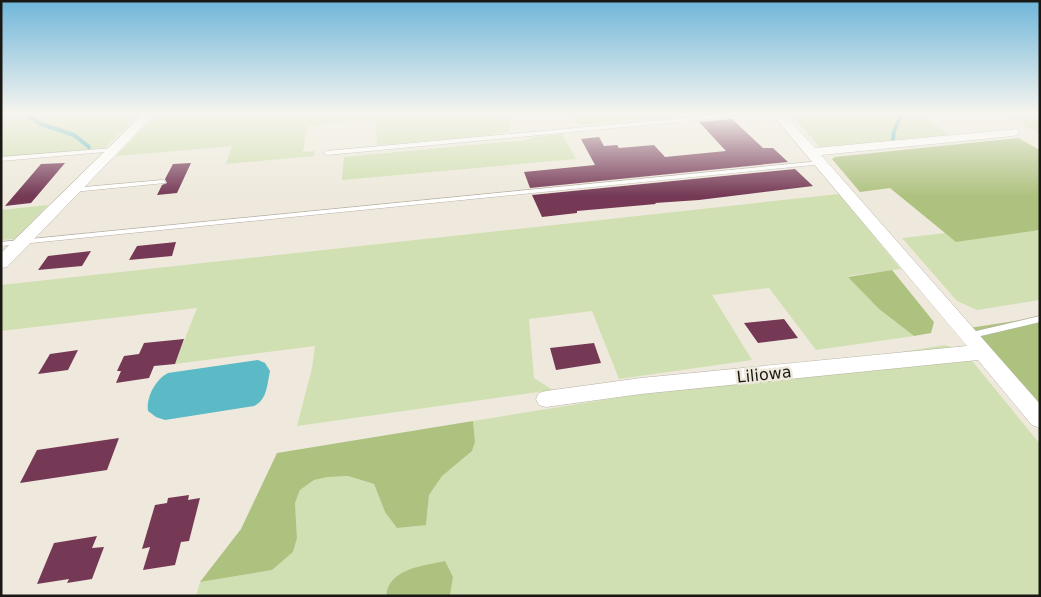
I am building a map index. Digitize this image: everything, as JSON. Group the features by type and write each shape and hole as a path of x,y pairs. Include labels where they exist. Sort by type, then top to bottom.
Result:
{"street":[{"path":"1,263 123,141"},
{"path":"802,141 1040,419"},
{"path":"817,157 944,141"},
{"name":"Liliowa","path":"546,399 641,386 982,352"}],"lane":[{"path":"328,153 457,141"},
{"path":"1,159 114,150"},
{"path":"1,244 817,157"},
{"path":"73,190 164,182"},
{"path":"968,336 1040,319"}],"green space":[{"path":"1,141 112,141 105,148 1,157"},
{"path":"131,141 305,141 303,152 315,151 314,156 226,164 232,146 116,156"},
{"path":"377,141 426,141 377,145"},
{"path":"517,141 566,141 576,159 342,180 344,157"},
{"path":"815,141 892,141 821,148"},
{"path":"990,141 1023,141 1040,150 1040,230 956,242 890,188 860,192 832,159 835,157"},
{"path":"839,194 901,269 848,276 879,309 914,336 816,350 769,288 712,295 752,360 619,379 592,311 529,319 534,378 553,390 297,426 312,368 315,346 175,364 197,308 1,331 1,285"},
{"path":"48,205 15,239 1,240 1,210"},
{"path":"1040,230 1040,300 977,310 957,301 902,238 946,233 956,242"},
{"path":"892,270 934,322 931,333 914,336 879,309 848,277"},
{"path":"1040,317 1040,405 969,328"},
{"path":"945,345 964,351 1040,444 1040,596 450,596 453,577 386,592 386,596 196,596 200,582 272,570 293,552 297,538 295,503 300,490 314,480 348,476 374,484 385,512 426,525 429,495 442,475 472,451 475,442 473,421"},
{"path":"473,421 475,442 472,451 442,476 429,495 426,525 397,528 385,512 374,484 348,476 314,480 300,490 295,503 297,538 293,552 272,570 200,582 241,529 277,453"},
{"path":"445,561 453,577 450,596 386,596 388,587 393,579 400,574 417,567"}],"water":[{"path":"258,360 265,363 270,371 264,396 254,406 165,420 156,417 148,411 150,394 156,384 168,373"}],"building":[{"path":"582,141 601,141 604,146 617,145 619,148 654,145 665,157 726,151 717,141 755,141 763,148 773,148 788,162 530,188 524,172 595,165"},
{"path":"65,163 31,203 5,206 41,164"},
{"path":"191,163 177,193 157,195 162,185 167,183 165,179 173,164"},
{"path":"795,169 813,186 699,200 577,211 577,213 542,217 532,195"},
{"path":"176,242 172,256 129,260 137,246"},
{"path":"91,251 82,266 38,270 48,256"},
{"path":"784,319 798,338 758,343 744,323"},
{"path":"184,339 175,364 154,366 149,378 116,383 121,371 117,371 124,356 139,354 144,343"},
{"path":"594,343 601,363 556,370 550,348"},
{"path":"78,350 68,370 38,374 50,354"},
{"path":"119,438 107,470 20,483 37,450"},
{"path":"189,495 188,500 200,498 189,541 181,542 175,565 143,570 150,547 142,549 155,505 167,503 168,498"},
{"path":"97,536 92,548 104,547 92,579 67,583 69,579 37,584 54,543"}],"waterway":[{"path":"81,141 89,147"}]}
